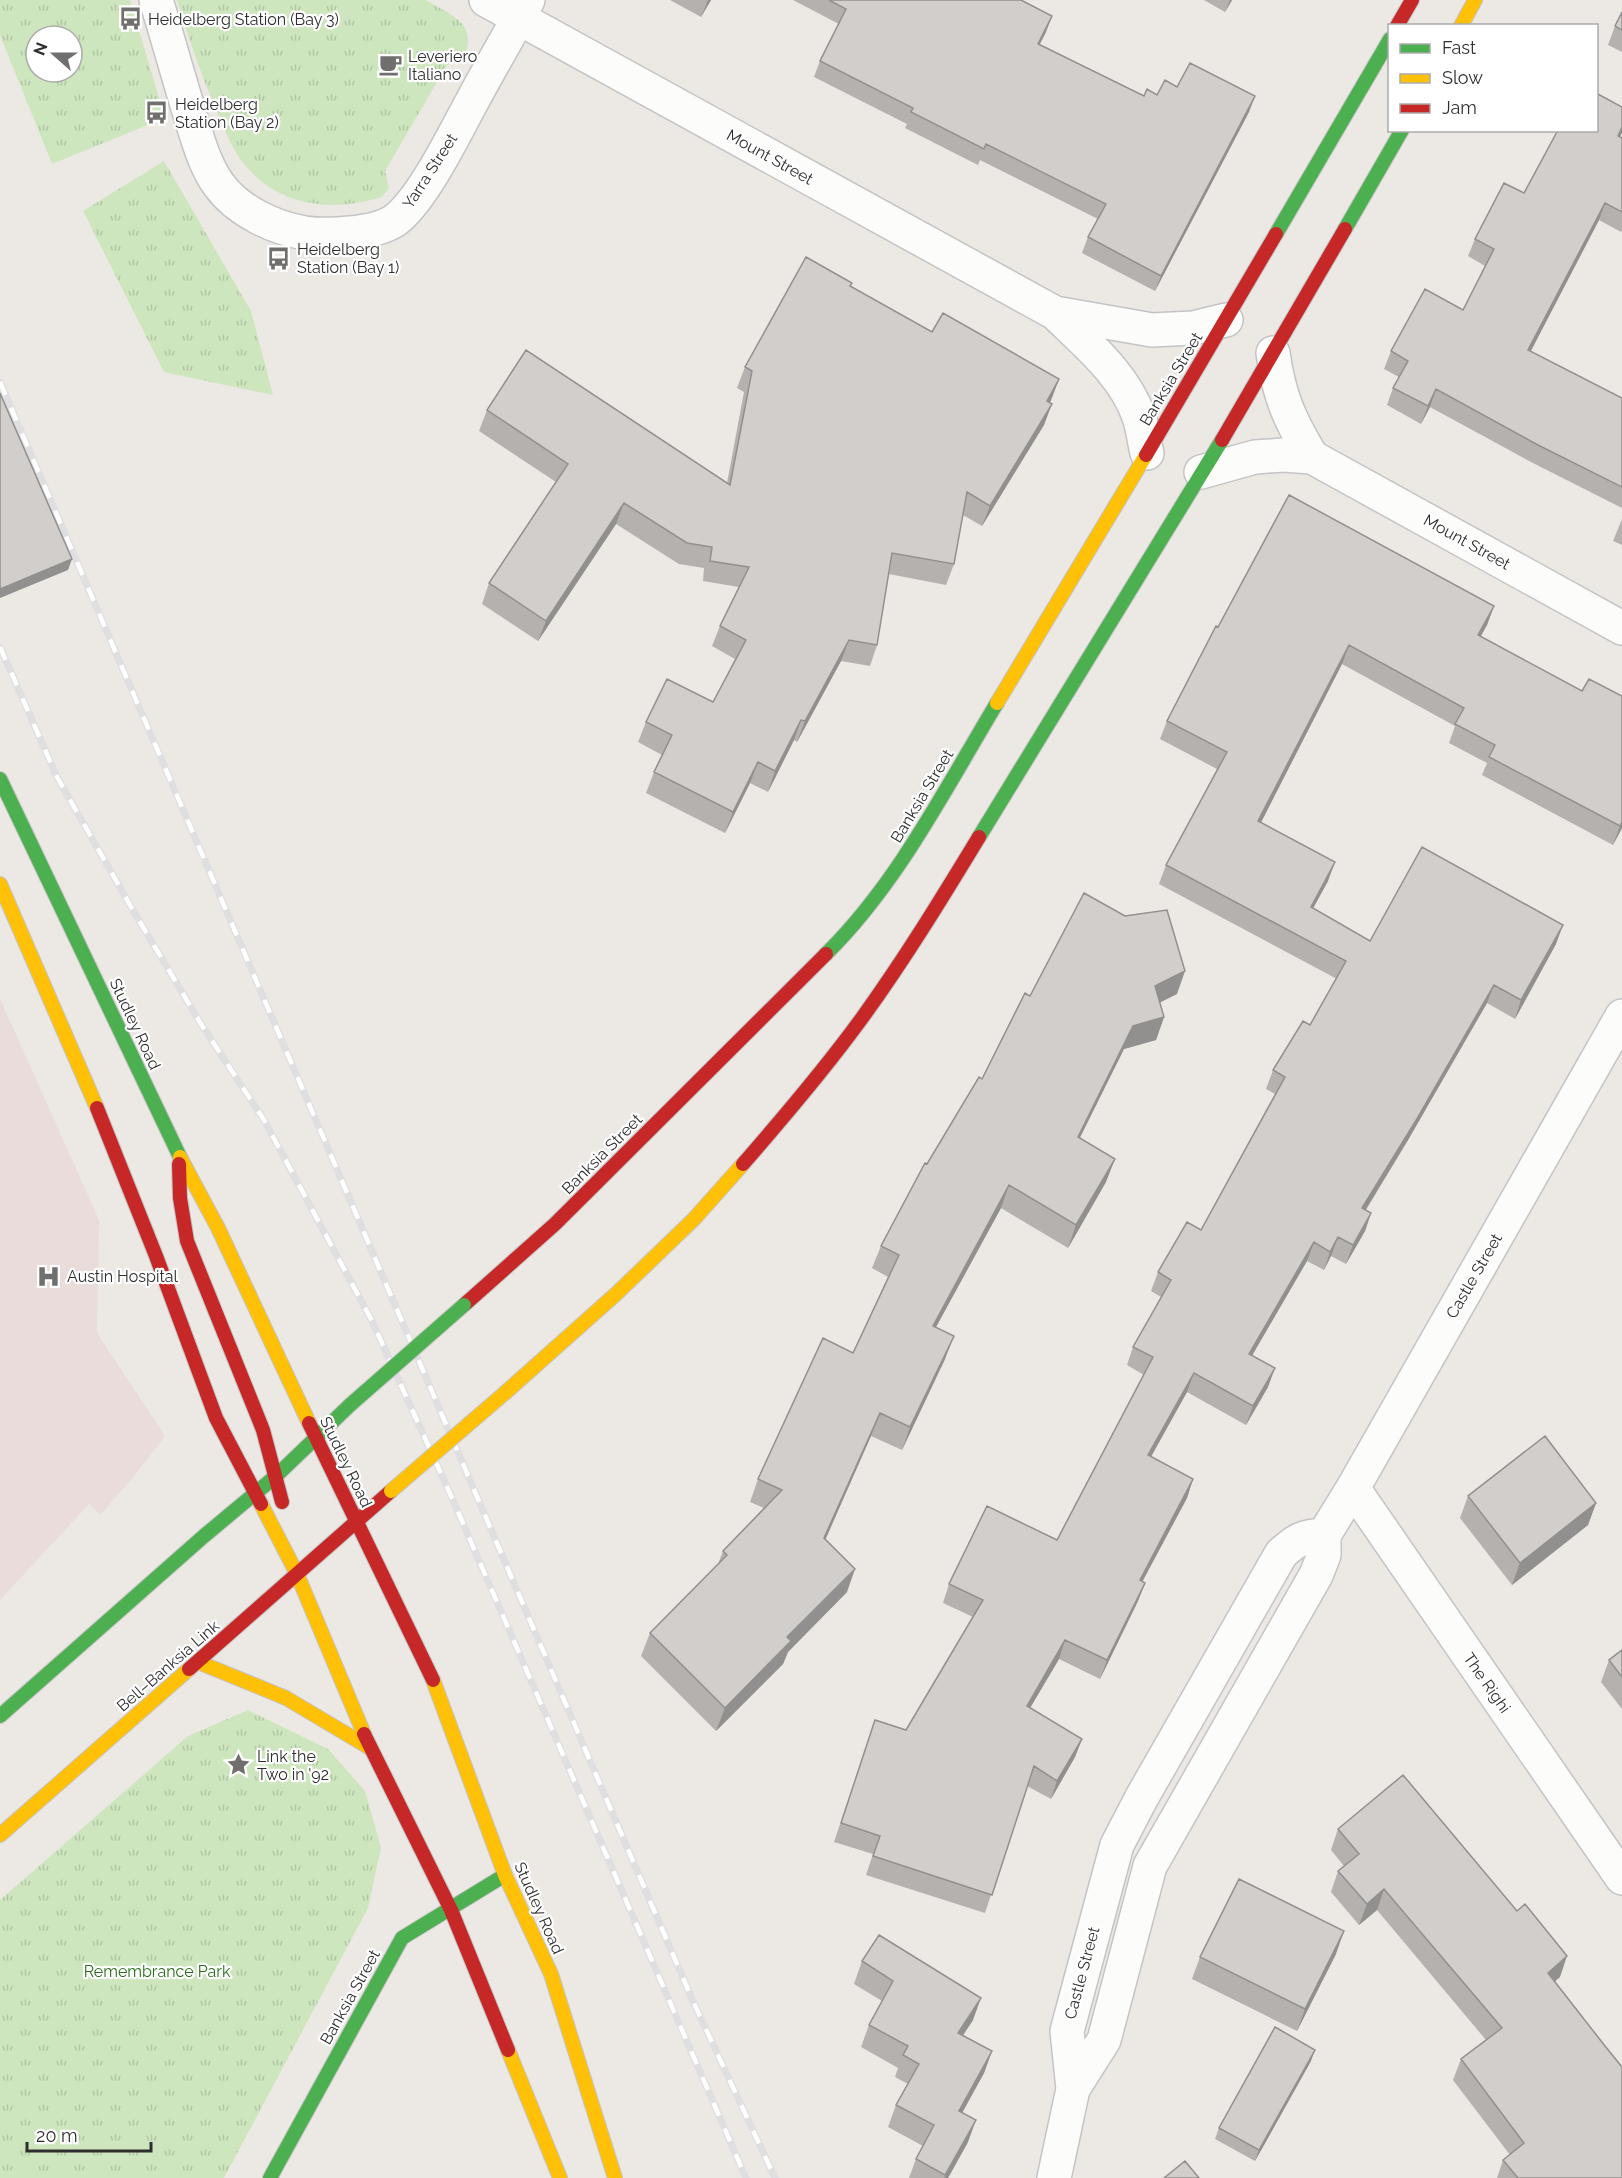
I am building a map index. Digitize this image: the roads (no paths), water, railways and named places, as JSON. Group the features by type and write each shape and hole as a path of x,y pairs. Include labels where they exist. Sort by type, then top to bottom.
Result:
{"main road":[{"path":"1398,24 1412,0"},
{"path":"1462,24 1475,0"},
{"name":"Banksia Street","path":"317,1438 350,1405 555,1224 853,928 901,861 935,806 1226,320 1388,41"},
{"path":"357,1522 616,1294 694,1220 777,1125 862,1018 941,899 1201,472 1401,132"},
{"name":"Studley Road","path":"0,780 179,1155 187,1242 216,1418 297,1574 370,1748 451,1910 560,2178"},
{"name":"Studley Road","path":"0,884 97,1109 187,1242 277,1358 434,1682 505,1875 551,1974 615,2178"},
{"path":"179,1155 180,1198 187,1242 263,1430 276,1476 297,1574"},
{"path":"0,1716 317,1438"},
{"name":"Bell–Banksia Link","path":"0,1835 357,1522"},
{"path":"198,1662 276,1694 370,1748"},
{"name":"Banksia Street","path":"270,2178 402,1938 505,1875"}],"street":[{"name":"Yarra Street","path":"156,0 200,145 218,184 256,215 288,230 309,233 356,232 375,229 392,223 400,216 418,194 523,9"},
{"name":"Mount Street","path":"486,0 523,9 1055,313 1090,347 1129,394 1139,417 1147,453"},
{"name":"Mount Street","path":"1055,313 1152,330 1193,328 1226,320"},
{"path":"1273,352 1277,381 1285,407 1312,457"},
{"name":"Mount Street","path":"1201,472 1255,457 1312,457 1622,628"},
{"name":"Castle Street","path":"1054,2178 1073,2089 1066,2031 1117,1845 1281,1554 1296,1540 1324,1535 1353,1488 1622,1016"},
{"name":"The Righi","path":"1353,1488 1622,1878"}],"railway":[{"path":"0,382 692,1999 775,2178"},
{"path":"0,647 57,777 201,1024 264,1120 372,1321 452,1498 746,2178"}],"place":[{"name":"Heidelberg Station (Bay 3)","path":"130,19"},
{"name":"Leveriero Italiano","path":"390,65"},
{"name":"Heidelberg Station (Bay 2)","path":"157,113"},
{"name":"Heidelberg Station (Bay 1)","path":"279,258"},
{"name":"Austin Hospital","path":"49,1276"},
{"name":"Link the Two in '92","path":"239,1765"}],"park label":[{"name":"Remembrance Park","path":"157,1971"}]}
